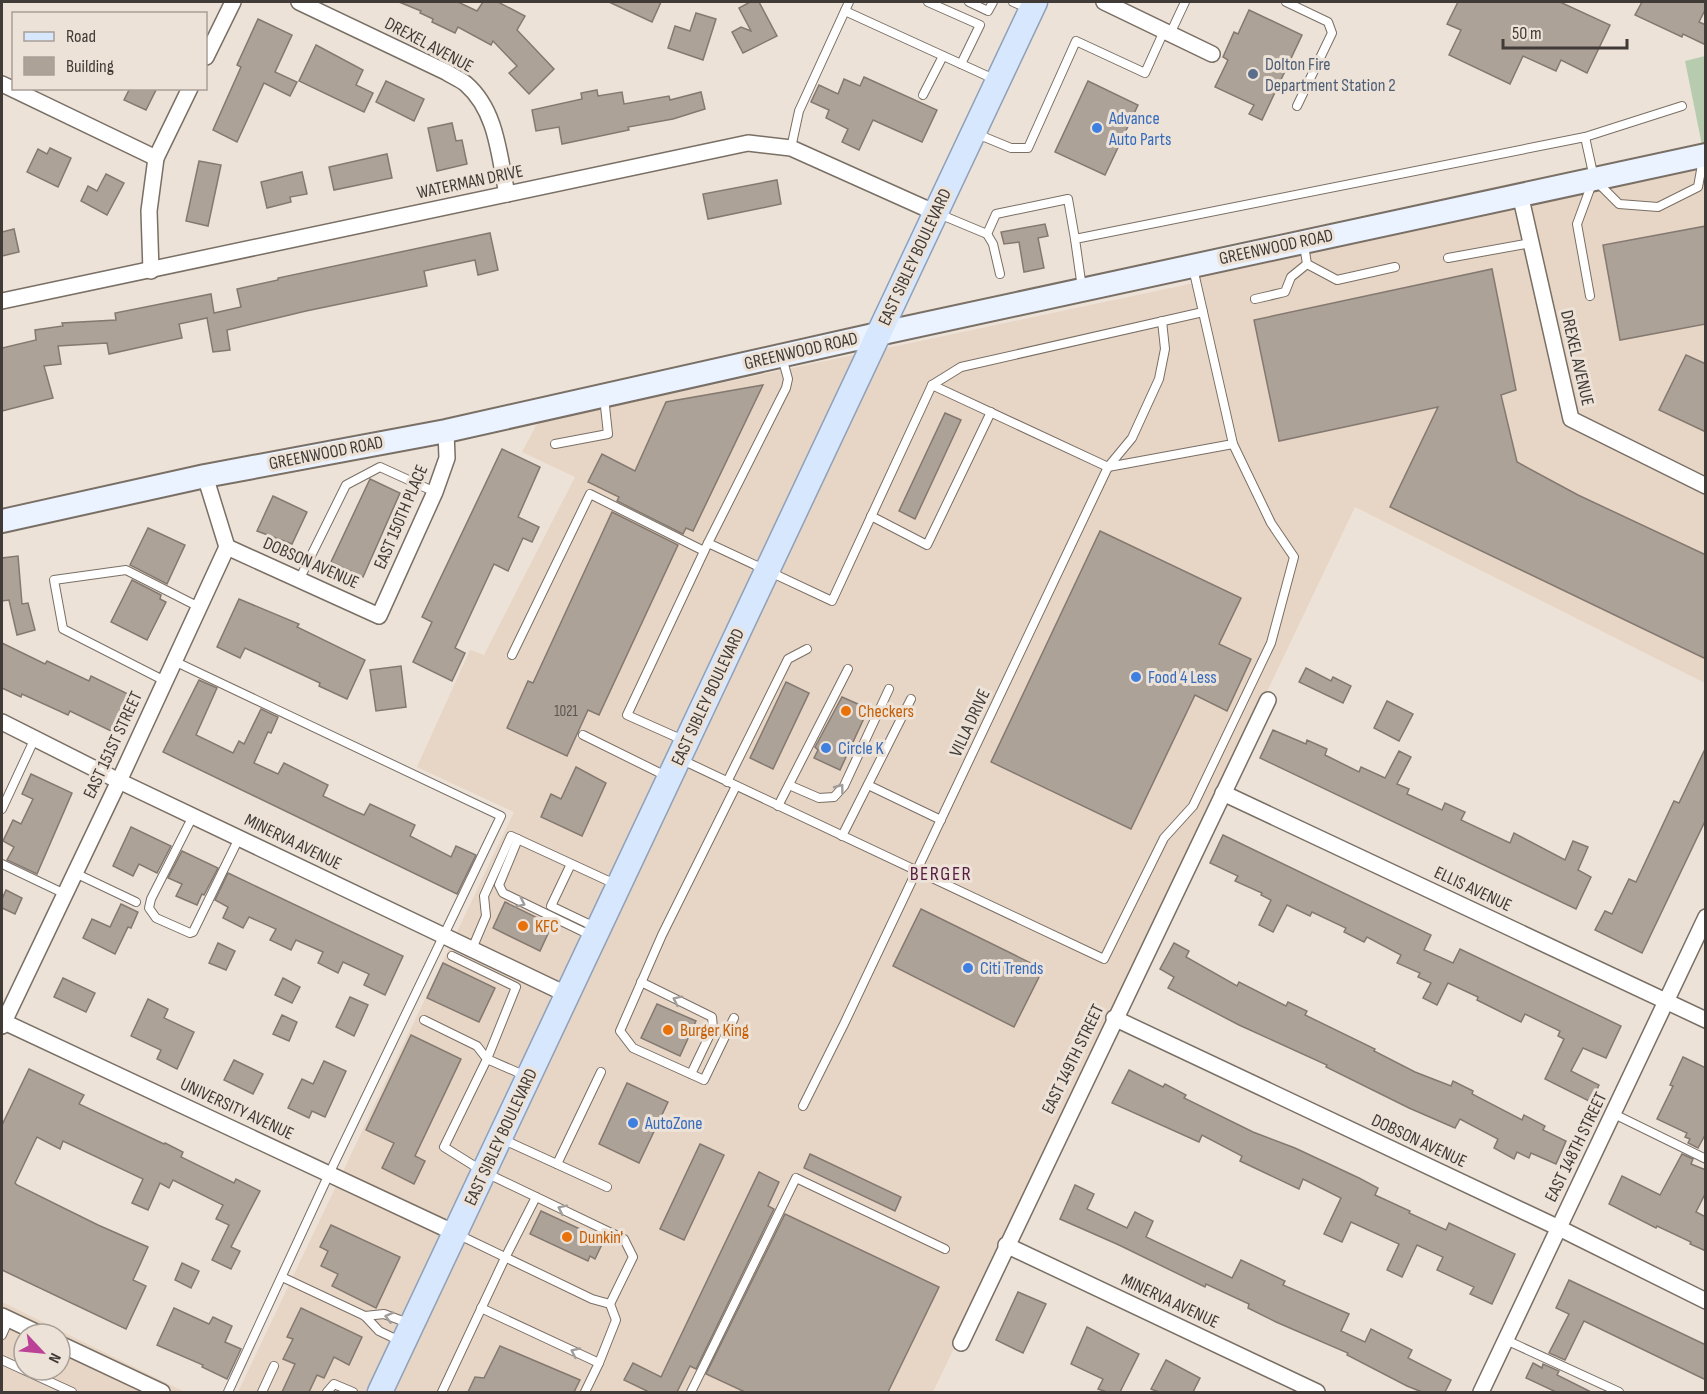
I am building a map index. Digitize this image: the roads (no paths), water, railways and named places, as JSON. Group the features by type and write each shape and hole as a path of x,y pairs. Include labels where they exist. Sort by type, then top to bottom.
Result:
{"main road":[{"name":"EAST SIBLEY BOULEVARD","path":"380,1392 998,81 1027,4"}],"street":[{"path":"207,55 233,2"},
{"name":"DREXEL AVENUE","path":"299,2 446,72 465,84 480,99 491,120 507,194"},
{"path":"1104,2 1212,54"},
{"path":"14,90 156,158"},
{"path":"151,271 149,211 156,158 189,90"},
{"name":"WATERMAN DRIVE","path":"2,302 748,143 791,147 936,213"},
{"name":"GREENWOOD ROAD","path":"2,521 205,476 446,431 878,334 1705,155"},
{"name":"DREXEL AVENUE","path":"1520,194 1571,419 1706,486"},
{"name":"EAST 150TH PLACE","path":"379,616 435,492 447,458 446,431"},
{"path":"205,476 227,547"},
{"name":"DOBSON AVENUE","path":"227,547 379,616"},
{"name":"EAST 151ST STREET","path":"2,1023 119,781 227,547"},
{"name":"EAST 149TH STREET","path":"961,1342 1268,700"},
{"name":"MINERVA AVENUE","path":"2,722 119,781 568,995"},
{"name":"ELLIS AVENUE","path":"1223,793 1706,1020"},
{"name":"EAST 148TH STREET","path":"1481,1392 1706,917"},
{"name":"DOBSON AVENUE","path":"1114,1018 1559,1228 1706,1301"},
{"name":"UNIVERSITY AVENUE","path":"2,1023 455,1233"},
{"name":"MINERVA AVENUE","path":"1006,1245 1317,1392"},
{"path":"72,1350 162,1392"}],"lane":[{"path":"791,147 799,111 849,2"},
{"path":"928,2 980,25 961,64"},
{"path":"969,2 988,11 993,2"},
{"path":"973,133 1011,148 1028,148 1076,41 1145,73 1185,2"},
{"path":"1286,2 1328,22 1332,33 1297,106"},
{"path":"845,11 998,81"},
{"path":"923,95 943,56"},
{"path":"1075,238 1585,137 1682,106"},
{"path":"1585,137 1594,178 1619,204 1658,207 1698,187 1705,155"},
{"path":"1590,296 1577,225 1594,178"},
{"path":"987,234 996,214 1068,199 1082,290"},
{"path":"936,213 987,234 993,244 1000,274"},
{"path":"1304,241 1307,264"},
{"path":"1448,258 1531,243"},
{"path":"1307,264 1337,280 1395,267"},
{"path":"1255,299 1285,292 1291,277 1307,264"},
{"path":"583,735 678,759 1104,959 1164,838 1193,807 1271,643 1294,557 1271,523 1233,444 1192,266"},
{"path":"512,655 590,494 832,601 932,385 961,367 1203,312"},
{"name":"VILLA DRIVE","path":"803,1106 1108,467 1131,438 1159,379 1165,349 1162,321"},
{"path":"678,759 627,715 706,547 786,388 788,379 781,356"},
{"path":"932,385 1108,467 1233,444"},
{"path":"555,444 608,434 604,396"},
{"path":"871,516 927,545 991,412"},
{"path":"299,580 346,484 380,467 435,492"},
{"path":"165,681 63,628 54,580 126,570 199,607"},
{"path":"727,782 788,659 807,649"},
{"path":"174,661 501,816 329,1174 228,1392"},
{"path":"778,806 848,669"},
{"path":"789,784 819,798 834,797 844,786 889,689"},
{"path":"842,836 911,699"},
{"path":"2,809 35,738"},
{"path":"868,784 941,820"},
{"path":"735,1018 704,1080 633,1047 620,1031 662,935 736,786"},
{"path":"193,816 151,899 148,908 156,918 190,933 193,932 239,838"},
{"path":"472,949 486,916 484,896 511,836 619,886"},
{"path":"518,839 499,885 503,893 597,933"},
{"path":"2,864 65,894"},
{"path":"571,864 551,906 597,933"},
{"path":"75,873 136,902"},
{"path":"452,956 516,987 487,1059 444,1147 484,1172 624,1239 633,1257 610,1304 616,1320 585,1392"},
{"path":"641,982 712,1017 713,1028 691,1074"},
{"path":"424,1020 477,1046 487,1059 529,1078"},
{"path":"557,1164 601,1072"},
{"path":"1614,1114 1706,1159"},
{"path":"500,1138 607,1187"},
{"path":"691,1392 796,1178 945,1249"},
{"path":"442,1392 505,1257 536,1197"},
{"path":"455,1233 592,1299 610,1304"},
{"path":"282,1277 365,1316 379,1331 408,1333"},
{"path":"482,1308 598,1363"},
{"path":"365,1316 384,1314 408,1333"},
{"path":"2,1335 5,1317"},
{"path":"1506,1340 1619,1392"},
{"path":"2,1360 72,1392"},
{"path":"262,1392 274,1366"},
{"path":"327,1392 334,1384 352,1392"}],"place":[{"name":"Dolton Fire Department Station 2","path":"1253,74"},
{"name":"Advance Auto Parts","path":"1097,128"},
{"name":"Food 4 Less","path":"1136,677"},
{"name":"Checkers","path":"846,711"},
{"name":"Circle K","path":"826,748"},
{"name":"KFC","path":"523,926"},
{"name":"Citi Trends","path":"968,968"},
{"name":"Burger King","path":"668,1030"},
{"name":"AutoZone","path":"633,1123"},
{"name":"Dunkin'","path":"567,1237"}],"district":[{"name":"BERGER","path":"941,874"}]}
